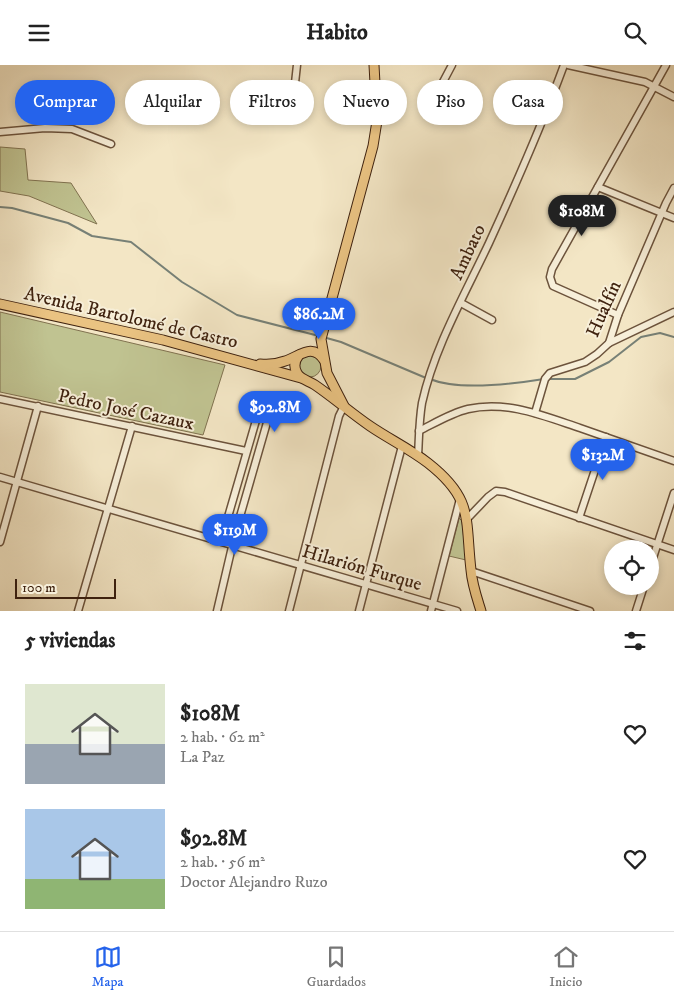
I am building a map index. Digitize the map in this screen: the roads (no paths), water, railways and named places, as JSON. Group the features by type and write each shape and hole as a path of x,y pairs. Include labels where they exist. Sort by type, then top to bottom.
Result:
{"main road":[{"path":"321,339 373,146 377,121 374,65"},
{"name":"Avenida Bartolomé de Castro","path":"0,304 163,340 304,379 359,419 418,456 444,477 460,499 467,519 471,571 481,611"},
{"name":"Avenida Bartolomé de Castro","path":"255,364 279,363 301,354 321,339 324,363 344,407"},
{"path":"315,351 324,363 321,377 314,381 304,379 295,367 295,361 301,354 315,351"}],"street":[{"path":"295,80 297,65"},
{"path":"444,80 452,65"},
{"name":"Ambato","path":"418,456 421,410 431,373 519,178 546,115 564,65"},
{"path":"568,65 645,82 674,97"},
{"path":"618,315 553,285 550,277 552,269 666,65"},
{"path":"0,132 45,128 72,129 111,144"},
{"path":"598,187 674,218"},
{"name":"Hualfín","path":"534,413 544,379 550,373 585,362 597,355 609,343 618,315 674,188"},
{"path":"461,303 492,320"},
{"path":"609,343 674,312"},
{"name":"Pedro José Cazaux","path":"0,399 246,451"},
{"path":"420,431 451,414 469,409 488,406 508,407 534,413 674,461"},
{"path":"0,542 38,407"},
{"path":"289,611 339,416 344,407"},
{"path":"217,611 268,419 266,416 261,415 257,417 221,541"},
{"path":"78,611 132,426"},
{"path":"579,518 606,437"},
{"path":"359,611 402,446"},
{"name":"Hilarión Furque","path":"0,477 221,541 366,585 432,608 457,611"},
{"path":"467,519 496,491 505,492 645,540"},
{"path":"658,540 674,493"},
{"path":"432,608 460,499"},
{"path":"659,545 674,550"},
{"path":"471,571 590,611"},
{"path":"636,611 641,595"}],"waterway":[{"path":"0,207 12,208 68,223 92,236 131,242 182,282 237,315 319,336"},
{"path":"549,379 575,379 609,362 641,337 660,333 674,337"},
{"path":"323,337 341,342 426,378"},
{"path":"430,379 442,383 471,386 544,379"}]}
